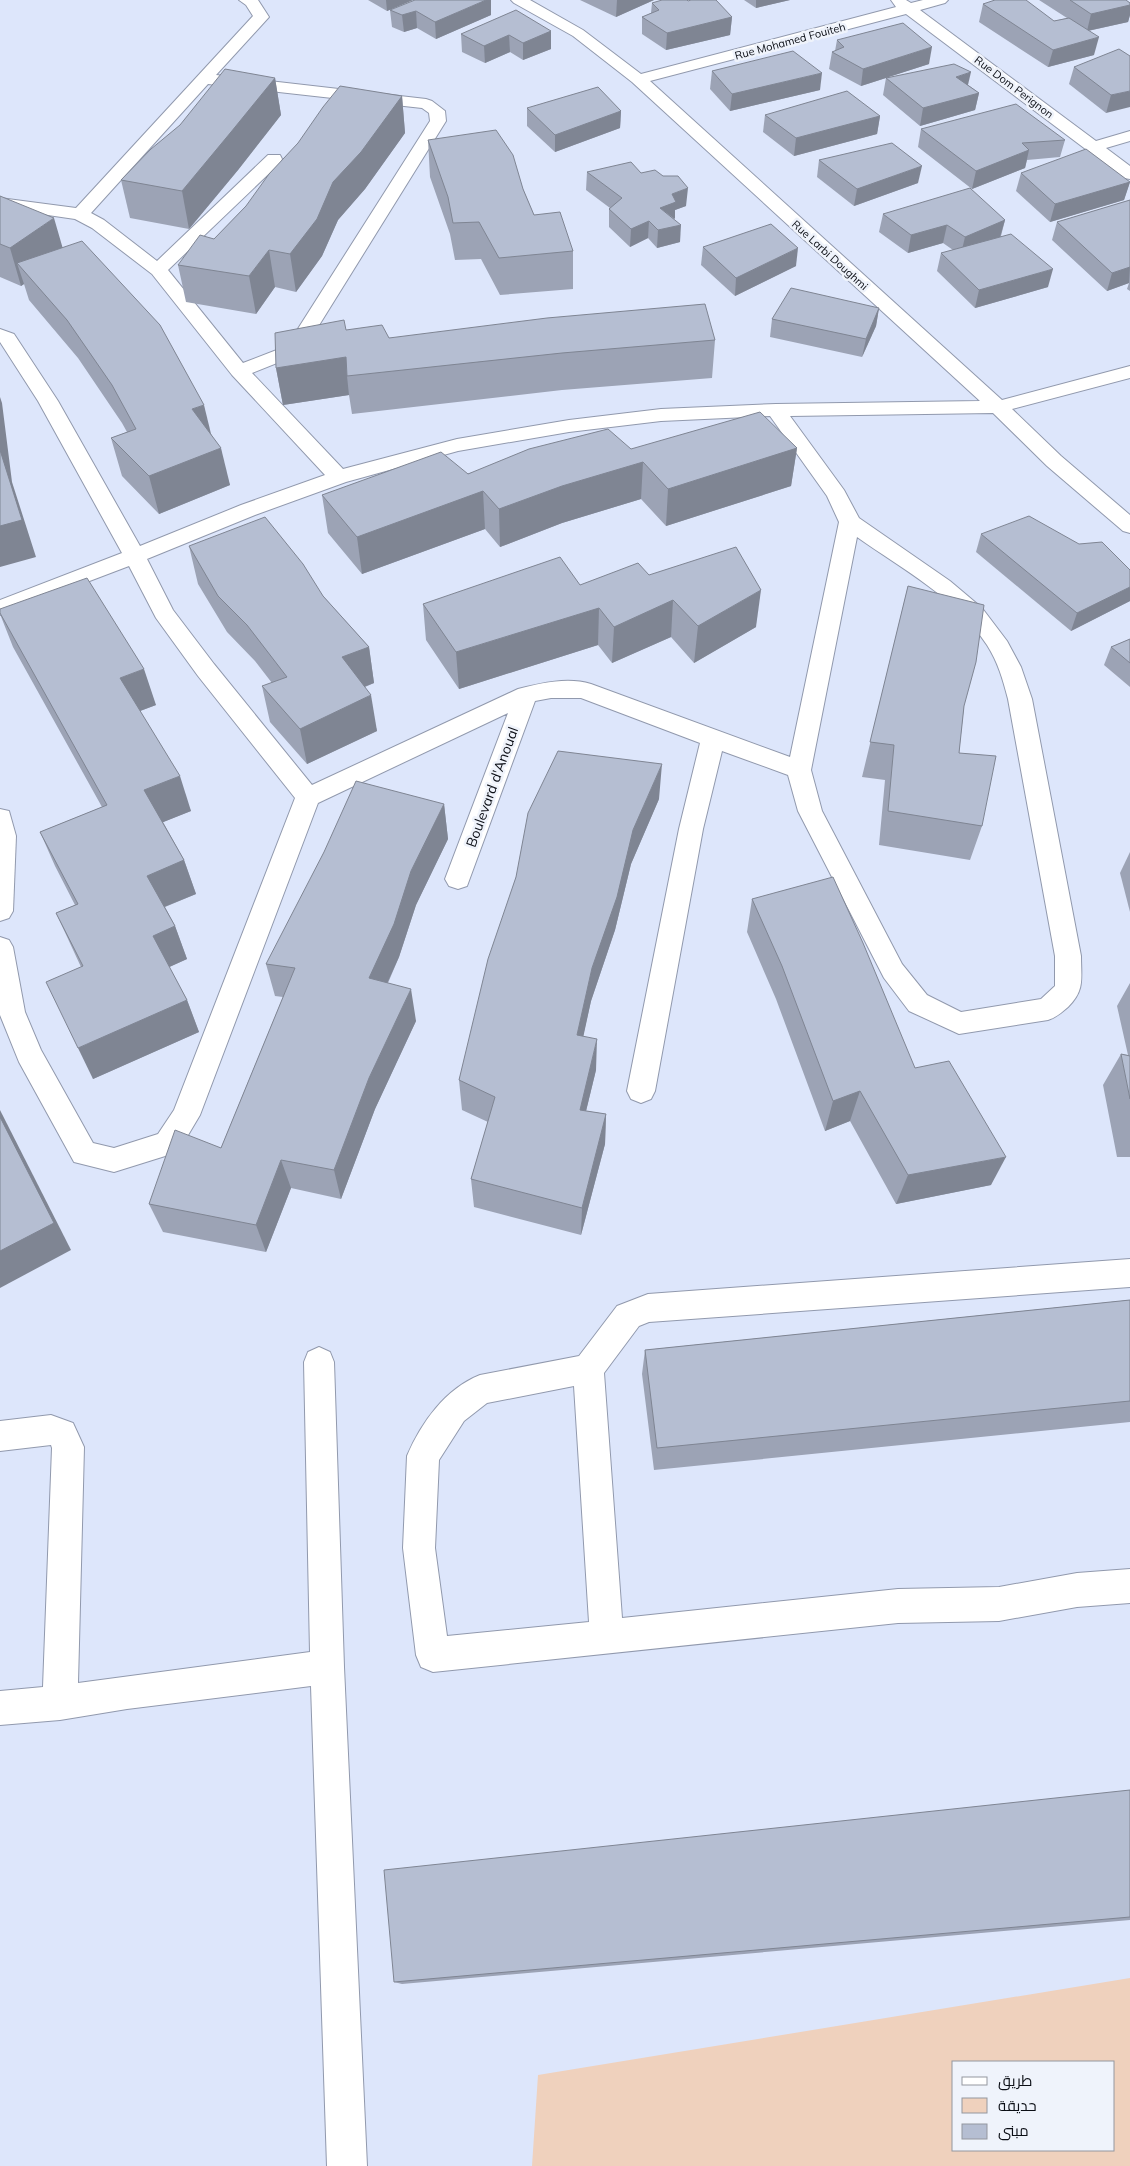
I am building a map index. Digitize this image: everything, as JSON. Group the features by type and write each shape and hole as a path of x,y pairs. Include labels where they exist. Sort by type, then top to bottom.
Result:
{"street":[{"path":"80,214 261,17 252,2 247,0"},
{"name":"Rue Larbi Doughmi","path":"519,0 578,33 638,79 998,407 1054,461 1130,526"},
{"name":"Rue Mohamed Fouiteh","path":"638,79 903,4 940,0"},
{"name":"Rue Dom Perignon","path":"903,4 1130,174"},
{"path":"205,79 426,104 437,111 438,121 294,350"},
{"path":"1092,146 1130,136"},
{"path":"158,270 274,159"},
{"path":"0,203 80,214 98,224 158,270 239,371 339,478"},
{"path":"0,335 7,338 48,401 164,613 206,670 308,797"},
{"path":"239,371 294,350 334,346"},
{"path":"0,608 135,557 248,510 339,478 457,445 569,426 661,415 776,410 998,407 1130,372"},
{"path":"776,410 837,495 850,522 942,586 974,613 996,641 1010,667 1020,699 1068,956 1068,990 1048,1009 959,1023 918,1003 893,971 810,811 799,770 850,522"},
{"path":"0,946 12,1012 29,1054 84,1153 114,1160 168,1144 186,1115 308,797 526,696 551,690 583,690 799,770"},
{"name":"Boulevard d'Anoual","path":"458,879 526,696"},
{"path":"641,1091 691,829 713,739"},
{"path":"0,818 4,836 0,911"},
{"path":"607,1637 588,1369 628,1316 648,1308 1130,1273"},
{"path":"319,1362 328,1667 347,2166"},
{"path":"588,1369 480,1390 453,1410 423,1456 419,1548 433,1655 898,1606 999,1604 1077,1590 1130,1586"},
{"path":"0,1436 51,1430 62,1434 68,1447 60,1702"},
{"path":"0,1708 328,1667"}],"green space":[{"path":"1130,1978 1130,2166 532,2166 538,2075"}],"building":[{"path":"415,0 486,0 435,22 416,11 402,15 390,10"},
{"path":"662,0 716,0 732,17 667,33 642,17 659,10 652,3"},
{"path":"995,0 1026,0 1054,21 1069,18 1099,37 1053,50 983,4"},
{"path":"1070,0 1126,0 1130,5 1091,14"},
{"path":"516,10 551,31 523,43 509,35 484,46 461,34"},
{"path":"903,23 932,47 863,69 832,52 844,47 837,40"},
{"path":"1119,49 1130,56 1130,91 1111,95 1074,67"},
{"path":"793,51 822,73 732,94 712,71"},
{"path":"954,64 971,72 956,77 979,93 923,108 886,78"},
{"path":"225,69 275,78 182,191 121,180 151,149 180,125"},
{"path":"340,86 402,96 361,152 333,182 317,219 290,254 269,250 249,276 178,265 200,235 214,239 246,206 269,174 298,143"},
{"path":"598,87 621,111 555,135 527,108"},
{"path":"847,91 880,116 796,138 765,115"},
{"path":"1016,104 1065,140 1022,143 1029,150 976,171 921,129"},
{"path":"496,130 513,155 523,189 534,215 560,212 573,251 499,258 479,222 453,223 448,197 428,140"},
{"path":"892,143 922,166 857,189 819,160"},
{"path":"1086,149 1130,182 1055,204 1021,173"},
{"path":"631,162 641,173 655,170 663,176 678,176 688,188 672,194 676,202 660,208 681,225 658,230 649,221 631,229 609,209 622,198 587,172"},
{"path":"970,188 1005,220 965,237 947,225 911,235 883,214"},
{"path":"0,196 54,218 10,248 0,244"},
{"path":"1130,200 1130,267 1112,273 1057,222"},
{"path":"771,224 798,248 736,278 703,247"},
{"path":"1011,234 1053,269 979,290 941,253"},
{"path":"82,241 160,325 204,405 192,409 221,448 149,476 111,438 136,429 112,385 67,320 17,263"},
{"path":"791,288 879,308 866,339 772,319"},
{"path":"705,304 715,340 562,353 347,376 346,357 276,368 275,333 344,320 346,330 382,325 389,338 547,318"},
{"path":"760,412 797,448 668,489 643,462 562,486 499,509 483,491 357,537 322,495 441,452 468,474 529,449 608,429 631,449"},
{"path":"0,450 22,520 0,526"},
{"path":"1029,516 1079,544 1102,542 1130,570 1130,587 1077,613 981,534"},
{"path":"265,517 303,564 323,596 369,647 342,657 371,695 300,729 262,686 287,677 247,625 218,596 189,546"},
{"path":"736,547 761,590 698,626 673,600 614,627 599,608 456,652 423,604 560,557 580,585 638,563 649,575"},
{"path":"87,578 144,669 120,678 180,776 144,790 184,860 147,876 175,926 153,936 187,1000 78,1048 46,982 83,966 56,913 78,904 40,832 107,805 0,613 0,609"},
{"path":"908,586 984,605 976,662 964,706 959,753 996,756 982,826 888,811 894,745 870,742"},
{"path":"1130,639 1130,663 1111,647"},
{"path":"558,751 662,764 633,830 617,897 592,968 577,1035 597,1039 580,1110 606,1114 582,1208 471,1179 495,1097 459,1080 488,959 516,877 528,813"},
{"path":"356,781 444,804 411,871 394,924 369,978 411,989 369,1078 334,1170 281,1160 256,1225 149,1204 175,1130 221,1148 295,968 266,964 324,852"},
{"path":"833,877 863,943 915,1068 949,1061 1006,1157 908,1175 860,1091 833,1101 782,966 752,899"},
{"path":"1121,1054 1130,1056 1130,1099"},
{"path":"0,1117 54,1223 0,1251"},
{"path":"1130,1300 1130,1401 657,1448 645,1350"},
{"path":"1130,1790 1130,1917 394,1982 384,1870"}]}
